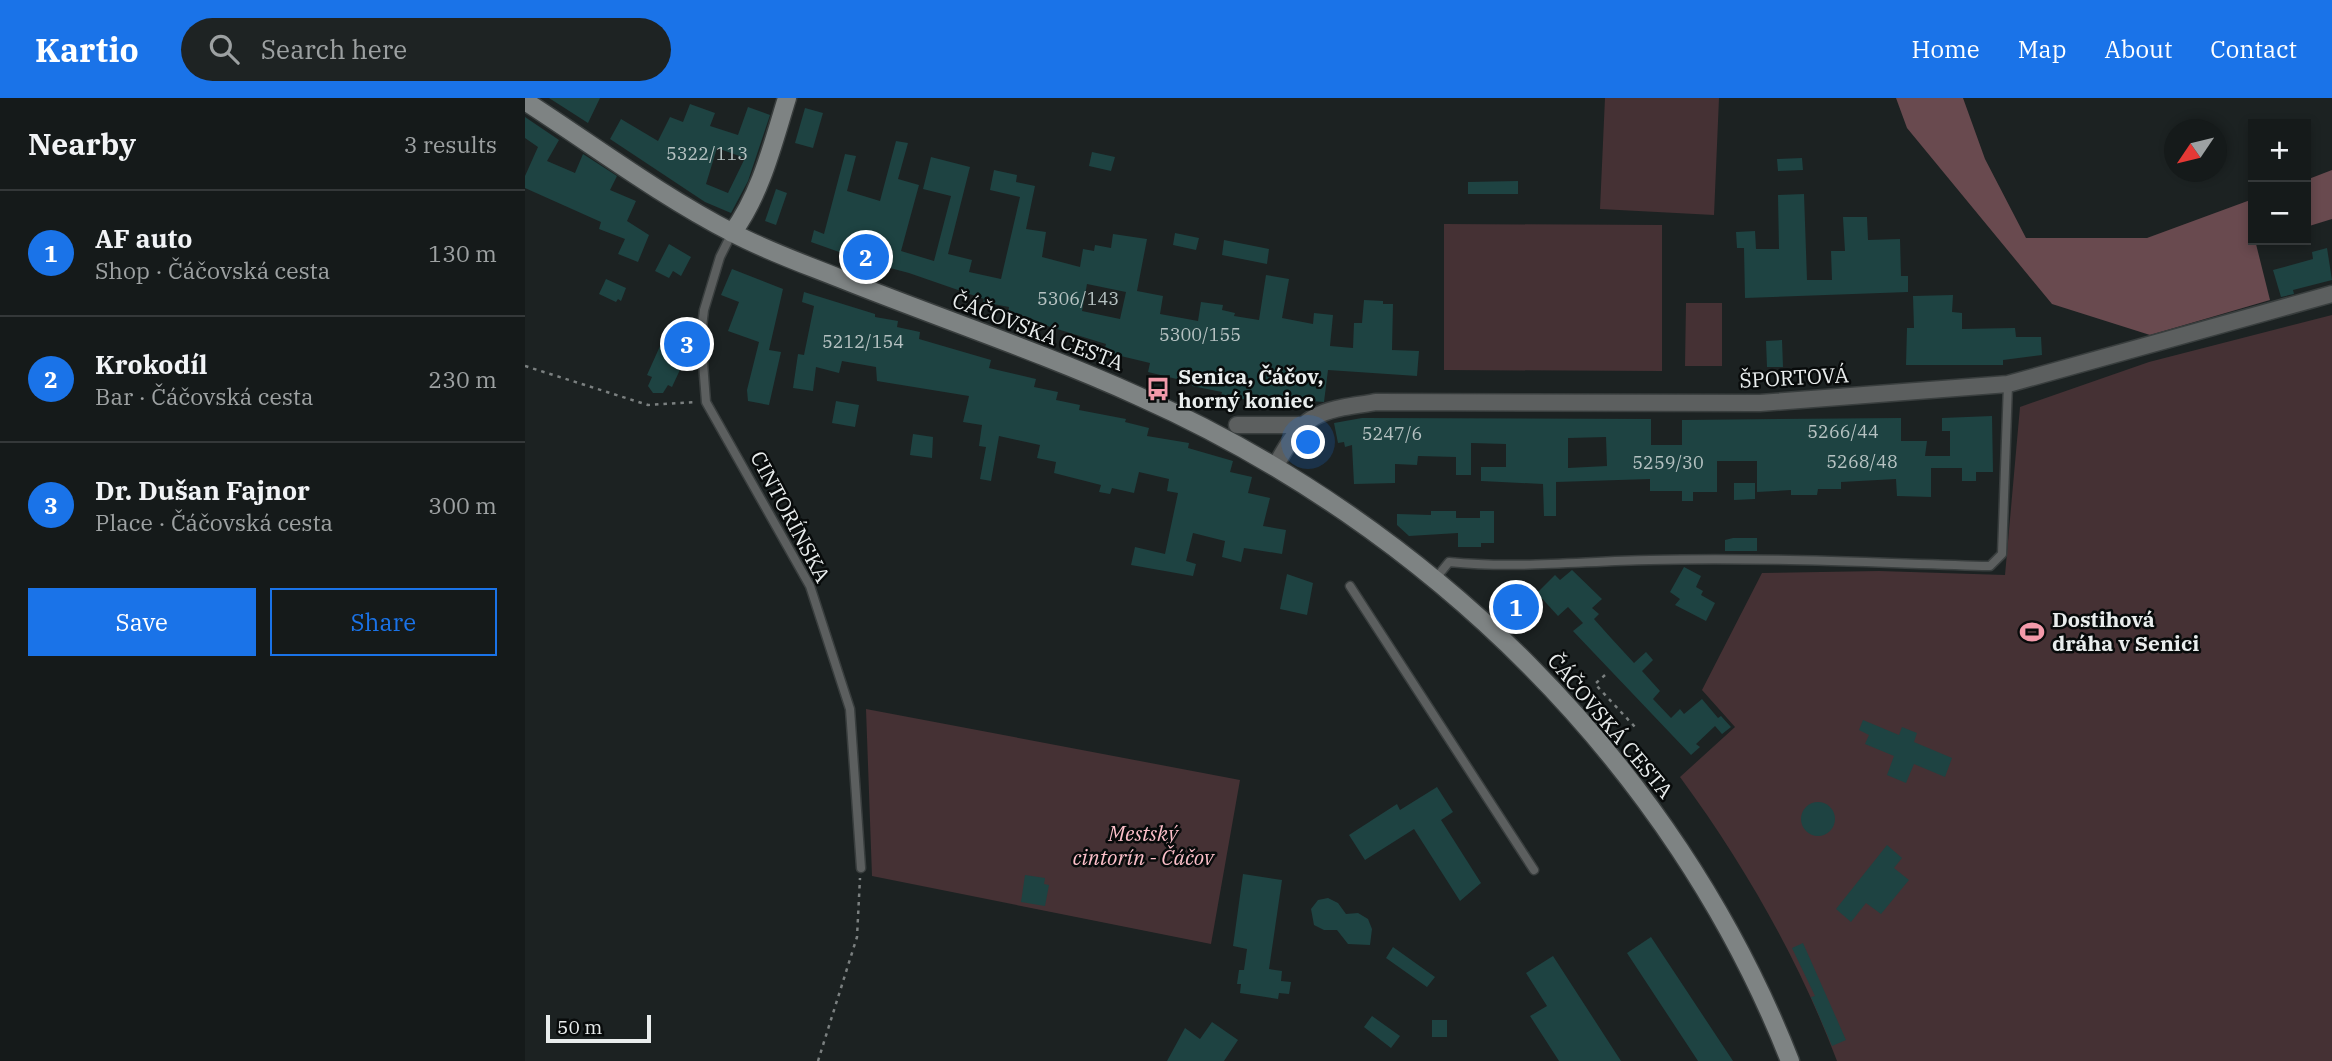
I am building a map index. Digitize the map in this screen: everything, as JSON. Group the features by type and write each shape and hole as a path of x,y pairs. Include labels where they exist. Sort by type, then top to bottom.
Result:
{"main road":[{"path":"732,233 749,204 787,98"},
{"name":"ČÁČOVSKÁ CESTA","path":"525,101 732,233 1136,395 1275,467 1436,578 1546,681 1653,811 1740,952 1790,1061"}],"street":[{"name":"ŠPORTOVÁ","path":"1299,425 1332,409 1377,402 1760,403 2008,384 2332,294"},
{"path":"1237,425 1299,425 1275,467"}],"lane":[{"name":"CINTORÍNSKA","path":"732,233 720,257 703,310 701,336 706,402 810,586 850,709 860,868"},
{"path":"1436,578 1449,562 1501,567 1651,559 1761,559 1990,566 2002,554 2008,384"},
{"path":"1350,586 1534,870"}],"path":[{"path":"525,366 648,405 706,402"},
{"path":"1605,674 1595,684 1635,727"},
{"path":"818,1061 857,937 860,868"}],"green space":[{"path":"1605,98 1719,98 1714,215 1600,209"},
{"path":"1444,224 1662,225 1662,371 1444,370"},
{"path":"1686,303 1722,303 1722,366 1685,366"},
{"name":"Dostihová dráha v Senici","path":"2332,315 2332,1061 1837,1061 1805,986 1768,914 1748,878 1680,777 1735,727 1702,690 1762,573 1879,571 2005,575 2020,407 2149,362"},
{"name":"Mestský cintorín - Čáčov","path":"866,709 1240,780 1211,944 872,876"}],"shaded area":[{"path":"1896,98 1963,98 1985,159 2026,238 2147,238 2248,201 2248,245 2256,245 2270,300 2150,335 2052,304 1907,128"},
{"path":"2332,170 2332,219 2311,225 2311,182 2311,178"}],"building":[{"path":"549,98 600,98 588,123"},
{"path":"690,104 715,113 710,126 738,135 748,107 770,115 748,181 731,213 705,202 610,139 621,119 658,141 670,117 683,122","holes":["717,148 745,158 728,193 706,184"]},
{"path":"805,108 823,113 813,148 795,143"},
{"path":"525,117 559,140 547,161 575,173 583,154 617,176 610,190 636,201 627,221 649,235 638,262 618,254 625,239 599,229 601,222 525,188 525,176 538,147 525,138"},
{"path":"896,141 908,143 898,179 919,185 901,251 934,261 951,196 923,189 931,157 970,167 948,254 972,260 969,272 1001,279 1020,197 990,190 994,170 1017,175 1016,182 1035,186 1026,229 1046,232 1042,257 1080,267 1083,249 1094,251 1095,245 1111,248 1113,234 1147,239 1137,291 1163,296 1160,314 1198,321 1201,302 1223,305 1222,310 1235,313 1234,316 1259,320 1266,275 1289,279 1282,318 1313,324 1314,313 1333,315 1330,346 1353,348 1354,323 1362,323 1364,300 1393,304 1392,350 1419,351 1417,376 1328,370 1324,402 1297,400 1296,406 1221,396 1222,392 1148,372 1150,363 1104,352 1106,344 1031,321 1031,318 1008,313 1009,307 983,302 984,299 909,273 875,264 873,270 857,266 859,259 811,242 814,230 824,234 845,154 856,156 847,191 880,201","holes":["1087,284 1126,292 1120,319 1082,311"]},
{"path":"1092,152 1115,157 1111,171 1089,166"},
{"path":"1802,158 1803,170 1778,171 1777,159"},
{"path":"1518,181 1518,194 1468,194 1468,182"},
{"path":"776,189 787,193 776,225 765,221"},
{"path":"1804,194 1807,280 1832,280 1831,251 1845,251 1843,217 1867,217 1868,240 1900,239 1901,276 1908,276 1908,292 1745,298 1744,248 1737,248 1736,232 1755,231 1756,249 1779,249 1778,195"},
{"path":"1175,233 1199,238 1196,250 1173,245"},
{"path":"1224,240 1269,249 1267,264 1222,255"},
{"path":"669,244 691,257 681,276 673,271 669,278 655,271"},
{"path":"2327,248 2332,280 2293,290 2294,294 2281,297 2273,270 2313,259 2312,252"},
{"path":"732,269 783,289 769,350 781,352 769,405 748,401 747,390 759,342 728,331 739,302 721,295"},
{"path":"606,279 626,288 621,301 618,299 616,302 599,294"},
{"path":"804,292 875,314 875,317 898,321 897,327 920,332 919,339 991,360 989,368 1036,379 1034,387 1058,392 1056,400 1080,405 1079,410 1126,419 1125,422 1149,428 1147,436 1189,443 1188,448 1233,461 1230,472 1252,477 1248,493 1270,498 1263,526 1286,530 1282,554 1244,548 1241,562 1222,557 1225,541 1193,533 1186,561 1196,564 1193,576 1131,565 1135,547 1165,554 1178,493 1167,491 1169,479 1139,472 1134,493 1112,488 1110,494 1099,492 1101,485 1054,473 1056,462 1037,458 1040,445 999,436 991,481 980,479 986,447 979,446 982,425 963,422 969,396 877,381 876,367 842,361 839,373 816,367 813,391 793,388 798,354 804,355 814,306 802,302"},
{"path":"1953,295 1952,312 1962,313 1962,329 2015,328 2016,337 2041,337 2042,355 2003,360 2003,365 1906,365 1907,328 1914,328 1913,296"},
{"path":"665,335 691,346 672,387 668,385 663,393 653,393 648,386 652,377 647,375"},
{"path":"1782,340 1783,367 1767,367 1766,341"},
{"path":"836,401 859,405 855,427 832,423"},
{"path":"1992,416 1993,472 1976,472 1976,481 1962,481 1962,468 1931,468 1931,497 1897,496 1896,479 1841,482 1841,489 1818,489 1817,495 1791,495 1791,490 1757,492 1757,461 1717,461 1717,492 1693,492 1693,501 1682,501 1682,491 1650,491 1650,479 1556,482 1556,516 1544,516 1543,484 1481,481 1481,467 1506,467 1506,444 1471,443 1471,475 1456,475 1456,457 1418,456 1417,465 1395,464 1395,483 1354,484 1352,445 1345,447 1344,442 1338,443 1334,423 1362,418 1651,419 1651,445 1682,445 1682,420 1901,418 1901,441 1927,441 1925,456 1950,456 1950,431 1942,431 1942,418","holes":["1606,437 1607,466 1568,468 1568,438"]},
{"path":"913,434 933,437 932,458 910,455"},
{"path":"1734,483 1755,483 1755,499 1734,500"},
{"path":"1431,511 1456,511 1456,518 1480,518 1480,511 1494,511 1494,543 1481,543 1481,547 1458,547 1458,533 1409,536 1397,525 1397,514 1431,515"},
{"path":"1757,538 1757,551 1725,551 1725,540"},
{"path":"1684,567 1701,576 1696,587 1703,591 1701,595 1715,603 1706,621 1675,605 1680,599 1670,592"},
{"path":"1572,570 1602,599 1592,608 1599,614 1594,619 1611,638 1634,663 1646,652 1653,660 1642,671 1660,691 1653,699 1671,718 1680,709 1684,714 1702,699 1718,718 1721,716 1731,727 1722,734 1715,726 1696,744 1700,747 1691,755 1573,631 1583,623 1568,607 1558,616 1537,593 1555,575 1560,580"},
{"path":"1287,574 1313,583 1307,615 1280,609"},
{"path":"1863,720 1899,735 1902,727 1917,733 1914,742 1952,758 1945,777 1914,764 1906,783 1887,775 1894,756 1865,744 1869,735 1859,730"},
{"path":"1437,787 1453,812 1441,820 1481,883 1460,901 1414,829 1365,860 1349,835 1397,804 1400,810"},
{"path":"1818,802 1830,807 1835,819 1830,831 1818,836 1806,831 1801,819 1806,807"},
{"path":"1887,845 1902,858 1894,868 1909,880 1881,914 1866,903 1851,922 1836,909"},
{"path":"1243,874 1282,880 1269,969 1282,971 1281,981 1291,982 1289,994 1279,993 1278,999 1240,993 1241,984 1237,984 1239,970 1244,970 1247,949 1233,946"},
{"path":"1025,875 1045,878 1044,884 1049,885 1045,906 1021,902"},
{"path":"1328,898 1338,903 1346,914 1358,913 1368,919 1372,929 1370,945 1348,944 1337,930 1324,930 1314,925 1311,909 1318,900"},
{"path":"1651,937 1733,1061 1698,1061 1627,953"},
{"path":"1803,943 1846,1040 1832,1046 1811,997 1815,996 1792,948"},
{"path":"1393,947 1435,977 1427,987 1386,958"},
{"path":"1553,956 1621,1061 1559,1061 1530,1016 1547,1006 1526,973"},
{"path":"1372,1016 1400,1036 1391,1048 1364,1027"},
{"path":"1432,1020 1447,1020 1447,1037 1432,1037"},
{"path":"1212,1022 1238,1040 1224,1061 1167,1061 1185,1028 1200,1039"}],"place":[{"name":"Krokodíl","path":"866,257"},
{"name":"Dr. Dušan Fajnor","path":"687,344"},
{"name":"Senica, Čáčov, horný koniec","path":"1158,389"},
{"name":"AF auto","path":"1516,607"},
{"name":"Dostihová dráha v Senici","path":"2032,632"}]}
